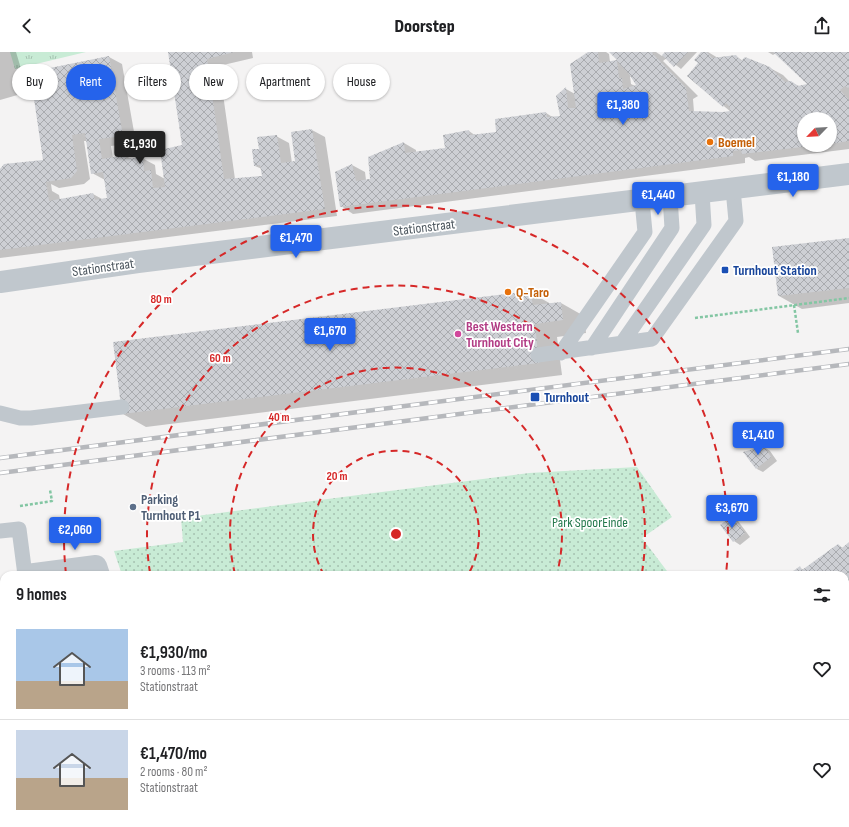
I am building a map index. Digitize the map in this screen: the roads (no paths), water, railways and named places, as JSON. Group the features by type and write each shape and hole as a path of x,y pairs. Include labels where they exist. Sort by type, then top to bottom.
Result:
{"street":[{"name":"Stationstraat","path":"0,282 217,252 642,201 849,174"},
{"path":"57,571 96,566 98,571"}],"lane":[{"path":"538,355 561,353 652,339 736,221 733,189"},
{"path":"622,343 704,225 702,193"},
{"path":"592,348 672,228 670,197"},
{"path":"561,353 645,232 642,201"},
{"path":"0,413 20,418 31,418 122,407"},
{"path":"5,530 19,529 25,571"}],"railway":[{"path":"0,458 849,349"},
{"path":"0,473 849,364"}],"place":[{"name":"Boemel","path":"710,142"},
{"name":"Turnhout Station","path":"725,270"},
{"name":"Q-Taro","path":"508,292"},
{"name":"Best Western Turnhout City","path":"458,334"},
{"name":"Turnhout","path":"535,397"},
{"name":"Parking Turnhout P1","path":"133,507"}],"park label":[{"name":"Park SpoorEinde","path":"590,522"}]}
